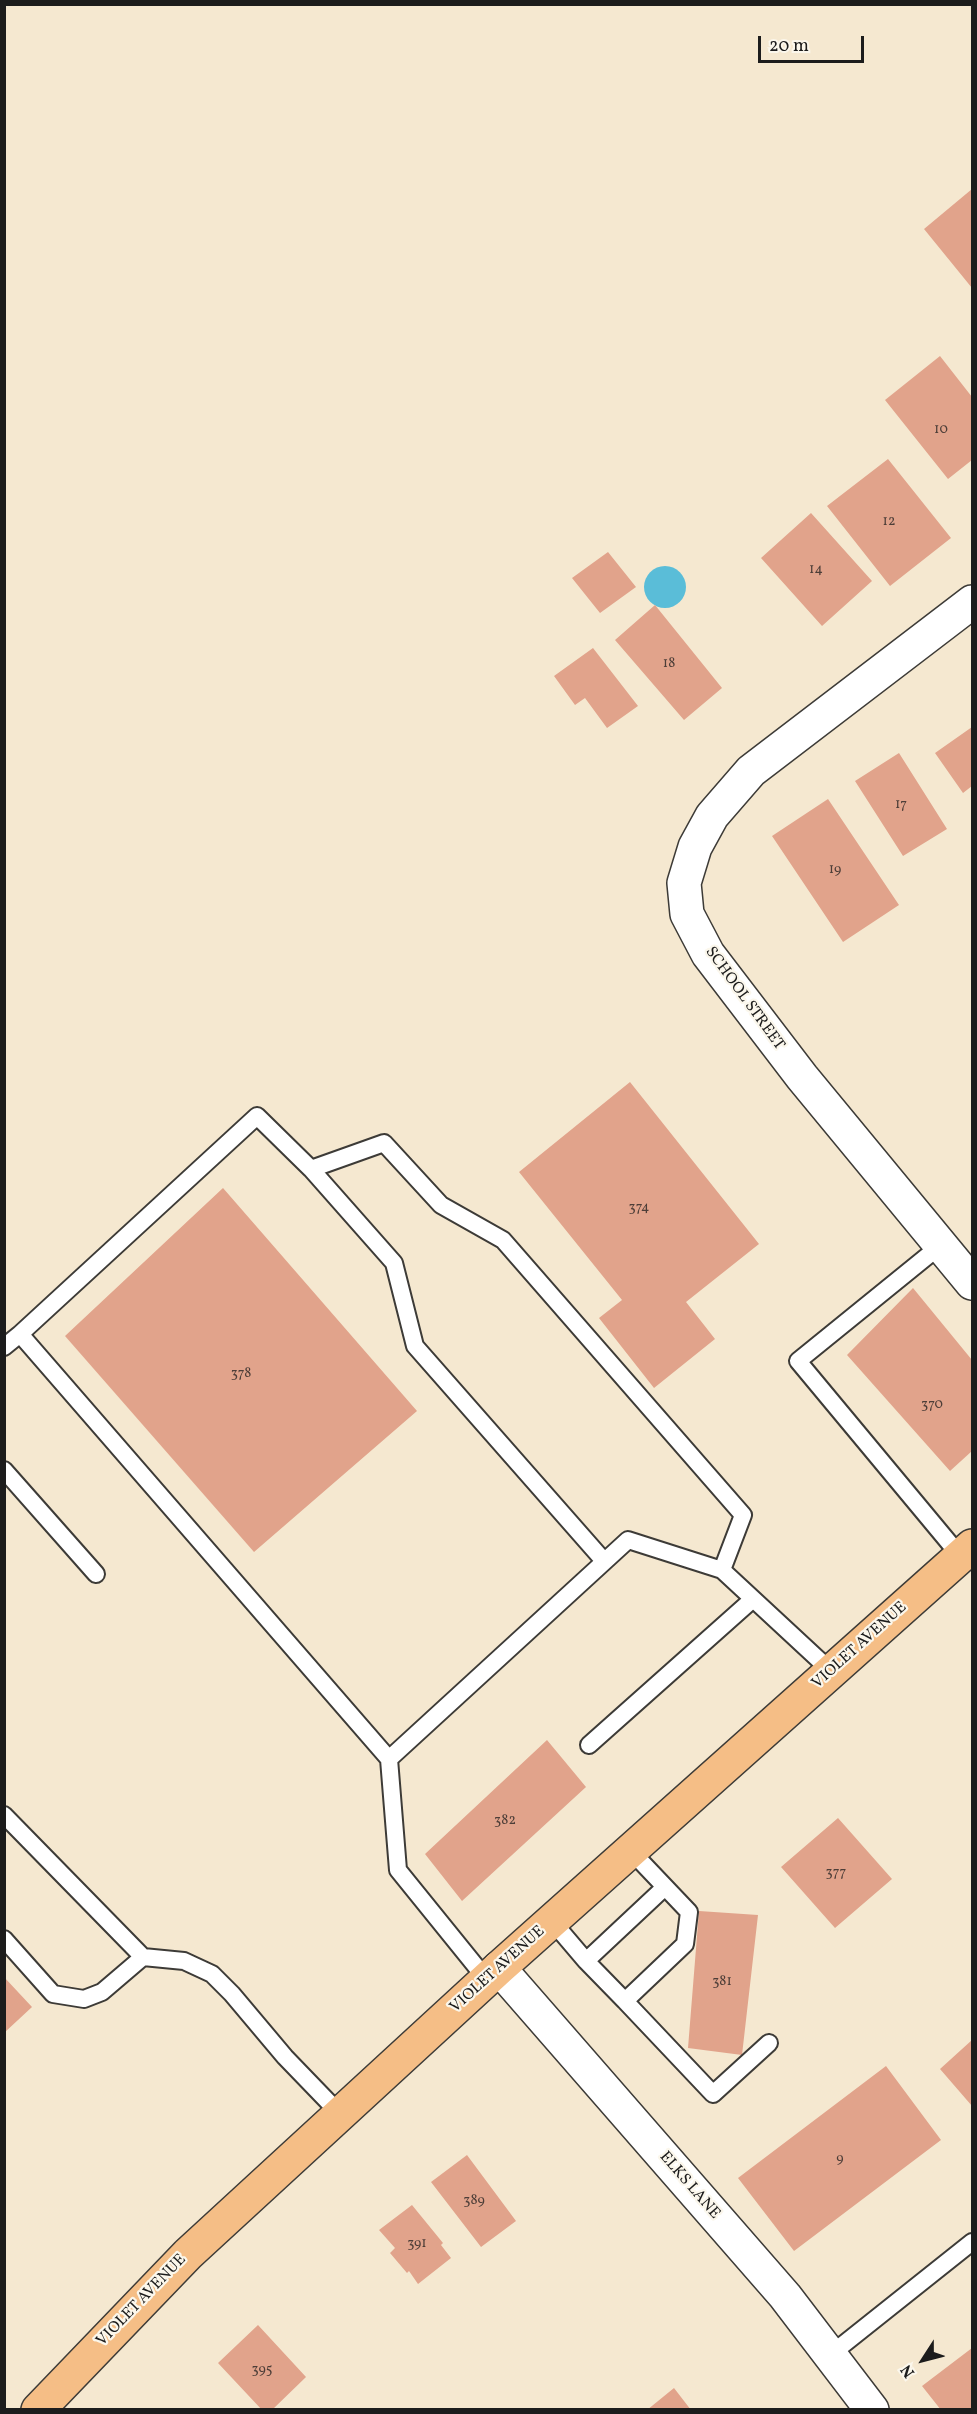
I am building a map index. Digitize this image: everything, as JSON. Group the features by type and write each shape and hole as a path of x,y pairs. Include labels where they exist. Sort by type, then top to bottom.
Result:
{"main road":[{"name":"VIOLET AVENUE","path":"38,2409 188,2254 493,1974 967,1552"}],"street":[{"name":"SCHOOL STREET","path":"972,602 752,771 712,816 694,847 684,883 687,914 708,954 802,1077 972,1284"},
{"name":"ELKS LANE","path":"493,1974 778,2288 872,2409"}],"lane":[{"path":"4,1347 257,1116 311,1169 394,1263 415,1346 604,1561"},
{"path":"311,1169 384,1143 441,1204 503,1240 743,1515 722,1570"},
{"path":"941,1245 798,1360 967,1552"},
{"path":"20,1334 389,1760 398,1870 493,1974"},
{"path":"4,1470 96,1574"},
{"path":"389,1760 628,1540 722,1570 832,1672"},
{"path":"589,1745 753,1599"},
{"path":"4,1815 143,1957 184,1961 212,1974 232,1994 285,2057 340,2114"},
{"path":"625,2001 685,1944 689,1912 631,1851"},
{"path":"586,1961 665,1887"},
{"path":"552,1921 586,1961 713,2094 769,2043"},
{"path":"4,1939 53,1994 84,1999 102,1992 143,1957"},
{"path":"830,2355 972,2242"}],"water":[{"path":"665,566 680,572 686,587 680,602 665,608 650,602 644,587 650,572"}],"building":[{"path":"972,189 972,288 924,229"},
{"path":"940,356 972,397 972,460 948,479 885,400"},
{"path":"888,459 951,538 890,586 827,506"},
{"path":"811,513 872,581 822,626 761,558"},
{"path":"608,552 636,587 600,613 572,578"},
{"path":"655,605 722,688 684,720 615,640"},
{"path":"593,648 638,706 607,728 585,698 575,705 554,676"},
{"path":"972,727 972,786 963,793 935,753"},
{"path":"899,753 947,829 903,856 855,781"},
{"path":"828,799 899,905 843,942 772,836"},
{"path":"630,1082 759,1244 686,1302 715,1339 654,1388 599,1318 622,1300 519,1172"},
{"path":"223,1188 417,1411 254,1552 65,1336"},
{"path":"913,1288 972,1360 972,1451 950,1471 847,1355"},
{"path":"547,1740 586,1787 462,1901 425,1854"},
{"path":"838,1818 892,1879 835,1928 781,1867"},
{"path":"699,1911 758,1915 742,2055 688,2048"},
{"path":"4,1977 32,2007 4,2033"},
{"path":"972,2040 972,2106 940,2069"},
{"path":"886,2066 941,2140 794,2251 738,2178"},
{"path":"467,2155 516,2221 481,2247 431,2182"},
{"path":"412,2205 443,2243 441,2245 451,2258 418,2284 409,2271 407,2273 390,2253 395,2248 379,2230"},
{"path":"258,2325 306,2377 272,2410 262,2410 218,2363"},
{"path":"972,2348 972,2410 941,2410 922,2386"},
{"path":"674,2388 691,2410 647,2410"}]}
